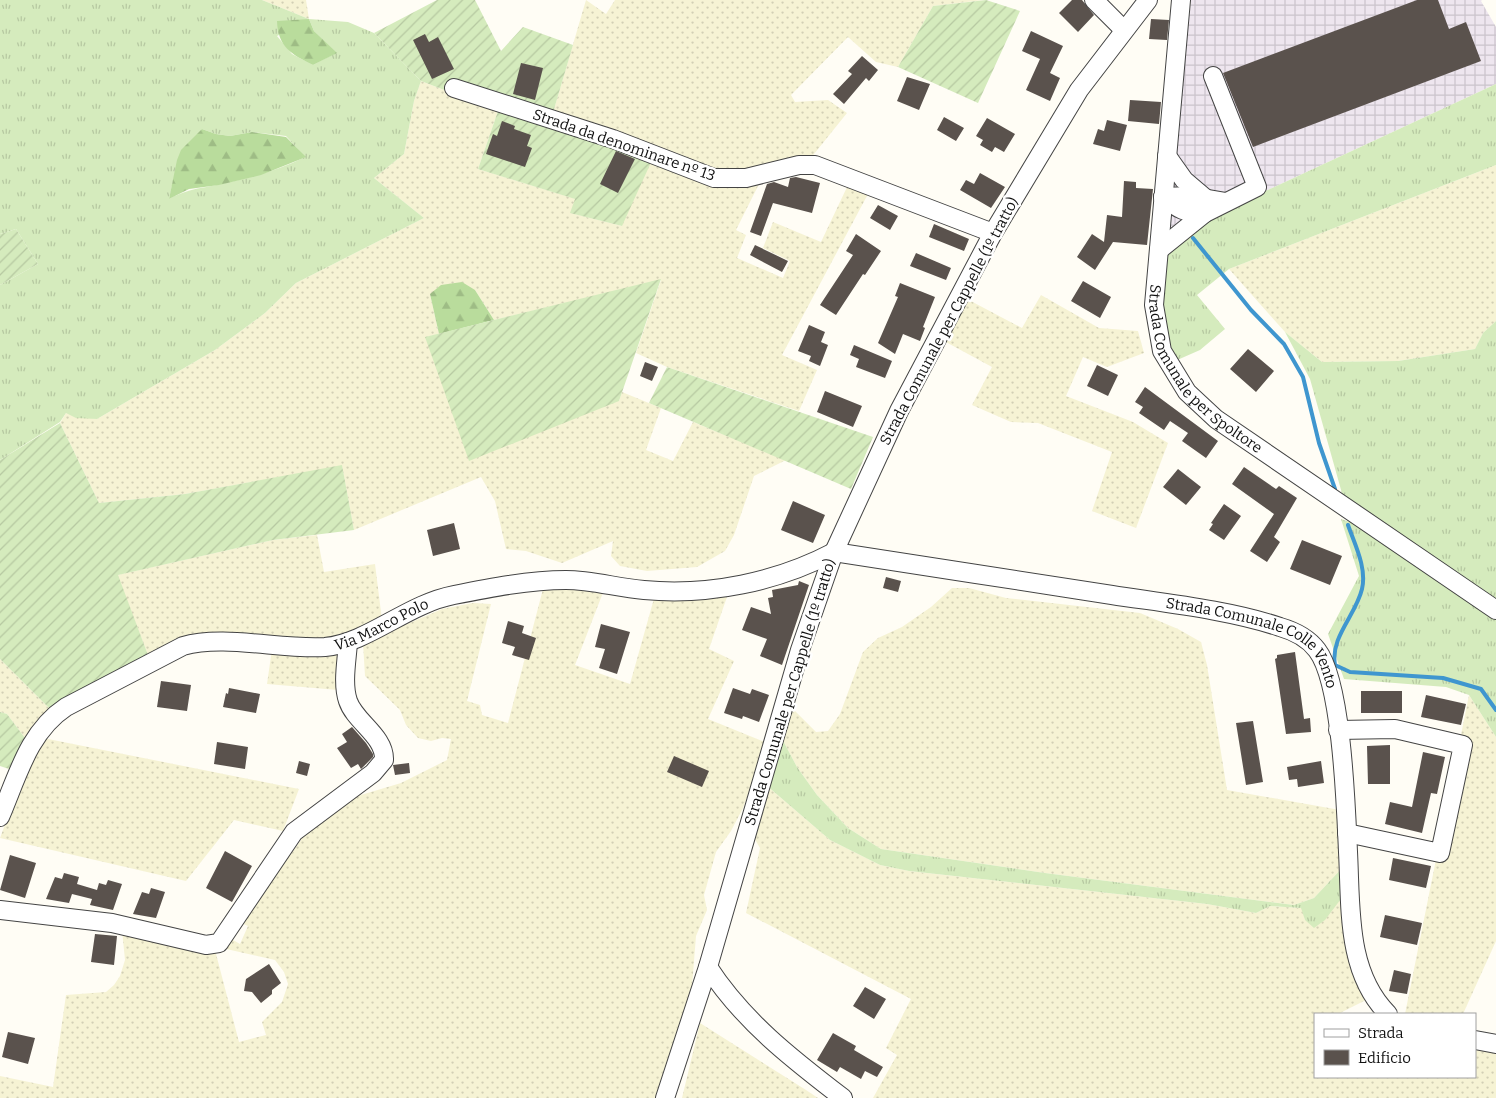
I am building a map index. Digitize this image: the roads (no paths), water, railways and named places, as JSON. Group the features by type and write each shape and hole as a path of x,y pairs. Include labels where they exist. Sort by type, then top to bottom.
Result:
{"street":[{"path":"1094,0 1124,30"},
{"name":"Strada Comunale per Cappelle (1º tratto)","path":"665,1098 708,967 800,650 834,552 898,411 993,233 1075,96 1148,0"},
{"name":"Strada Comunale per Spoltore","path":"1181,0 1154,305 1162,351 1187,392 1216,419 1496,610"},
{"path":"1163,197 1175,207 1188,212 1204,205 1226,202 1257,186 1214,76"},
{"name":"Strada da denominare nº 13","path":"454,88 619,141 714,178 746,178 799,165 815,165 993,233"},
{"path":"1167,156 1204,205"},
{"path":"1159,250 1204,205"},
{"name":"Via Marco Polo","path":"0,817 31,744 48,720 66,707 164,654 183,646 200,642 319,647 348,642 421,604 461,593 566,580 658,591 714,588 788,573 834,552"},
{"name":"Strada Comunale Colle Vento","path":"834,552 1138,599 1281,627 1307,640 1323,658 1332,685 1348,833 1350,913 1354,945 1371,991 1387,1013"},
{"path":"0,910 112,923 206,945 219,943 294,832 374,773 384,760 381,746 356,716 348,700 346,685 348,642"},
{"path":"1338,730 1395,729 1463,745 1440,852 1348,833"},
{"path":"708,967 741,1011 784,1051 843,1098"},
{"path":"1476,1040 1496,1044"}],"waterway":[{"path":"1193,238 1251,310 1284,344 1303,377 1319,443 1335,489"},
{"path":"1348,525 1360,557 1363,581 1359,599 1336,645 1335,665 1350,672 1443,678 1481,689 1496,710"}]}
